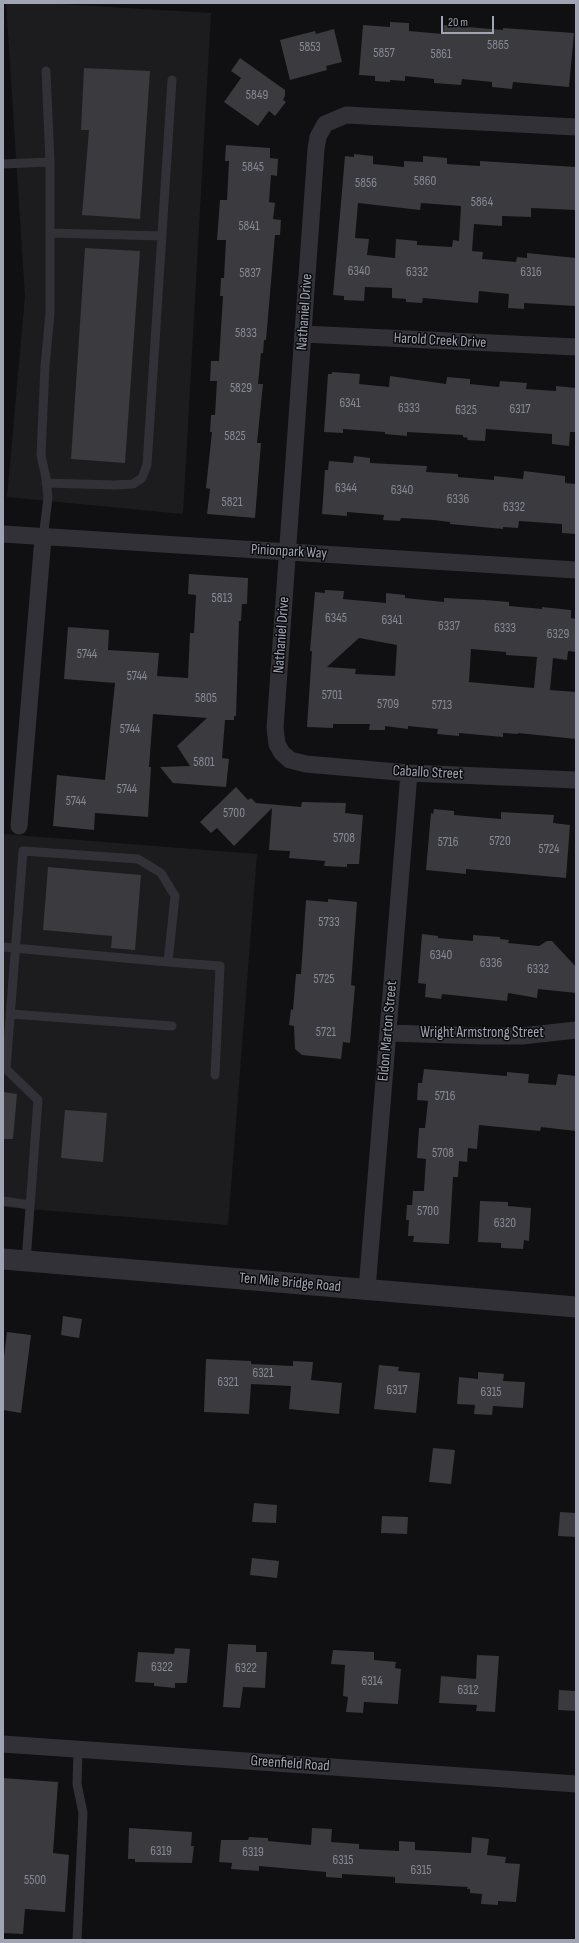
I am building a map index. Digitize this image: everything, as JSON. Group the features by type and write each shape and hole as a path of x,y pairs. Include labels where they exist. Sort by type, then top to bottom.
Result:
{"street":[{"name":"Nathaniel Drive","path":"282,753 277,744 275,728 318,137 325,124 346,116 576,127"},
{"name":"Harold Creek Drive","path":"303,334 576,347"},
{"name":"Pinionpark Way","path":"3,534 43,538 576,570"},
{"path":"18,826 43,538"},
{"name":"Caballo Street","path":"282,753 290,760 306,764 409,773 576,780"},
{"name":"Eldon Marton Street","path":"367,1289 409,773"},
{"name":"Wright Armstrong Street","path":"388,1033 522,1036 576,1030"},
{"name":"Ten Mile Bridge Road","path":"3,1259 576,1306"},
{"name":"Greenfield Road","path":"3,1744 576,1784"}],"lane":[{"path":"43,538 48,498 41,455 45,366 50,313 50,162 46,71"},
{"path":"46,483 114,485 133,484 142,478 147,465 172,80"},
{"path":"3,164 50,162"},
{"path":"50,233 162,236"},
{"path":"26,1261 38,1100 5,1069 11,1014 24,851 138,859 161,873 174,896 168,962"},
{"path":"3,947 220,966 215,1075"},
{"path":"11,1014 172,1026"},
{"path":"3,1201 30,1205"},
{"path":"77,1940 84,1814 77,1784 78,1750"}],"shaded area":[{"path":"6,3 43,3 211,13 183,514 7,497 25,296"},
{"path":"3,834 257,854 228,1225 3,1207"}],"building":[{"path":"390,22 409,23 409,31 443,34 444,25 503,30 503,28 574,33 569,87 513,82 512,89 492,87 492,82 462,79 461,85 434,83 434,79 405,76 405,81 375,81 375,76 359,75 363,25 390,27"},
{"path":"334,29 342,62 326,66 327,70 290,80 280,40 315,31 316,34"},
{"path":"240,58 285,90 283,100 286,102 275,116 269,111 258,126 224,102 241,78 231,71"},
{"path":"84,68 150,71 140,219 82,215 89,130 81,130"},
{"path":"226,145 270,148 270,158 278,159 277,176 271,175 269,202 275,203 273,219 281,220 280,235 275,235 266,340 264,340 263,353 261,353 258,384 263,384 257,443 261,443 255,518 207,514 210,489 206,488 212,432 210,432 211,415 215,415 217,381 210,381 211,361 219,361 223,296 220,296 221,278 224,278 226,240 217,240 220,200 227,200 229,161 225,161"},
{"path":"354,154 373,156 373,164 404,167 404,161 423,162 423,156 447,158 447,164 480,166 480,161 576,167 576,210 531,208 531,217 502,216 502,226 474,224 472,251 483,252 482,259 516,262 517,257 527,258 527,253 576,258 576,306 524,303 524,309 508,308 509,294 479,291 478,303 423,298 422,303 406,302 406,299 392,298 392,288 365,287 364,301 344,300 344,296 333,295 345,156 354,157","holes":["358,203 420,210 421,203 461,206 459,241 453,240 452,247 417,245 417,241 396,239 395,258 367,255 369,239 355,238"]},
{"path":"85,248 140,251 125,463 71,459"},
{"path":"332,372 360,374 359,384 389,387 390,376 446,384 447,377 470,379 470,384 499,387 500,381 527,383 526,389 556,391 556,386 576,388 576,432 570,432 569,446 552,444 552,434 486,429 485,441 467,440 468,438 463,437 463,435 407,432 407,436 385,434 385,432 343,429 343,433 324,432 328,374 332,374"},
{"path":"354,456 370,458 370,463 427,466 426,472 458,474 458,477 494,480 494,476 523,479 524,471 565,476 565,483 576,484 576,534 562,533 562,524 519,521 518,528 503,527 503,529 450,524 450,522 434,520 401,518 400,521 383,520 384,515 347,512 347,516 322,514 325,470 328,470 329,461 353,463"},
{"path":"189,574 248,578 247,604 242,604 241,621 239,621 236,716 234,716 234,720 225,720 222,758 229,759 226,787 173,783 160,767 190,766 177,746 207,718 153,714 149,767 151,767 148,817 95,813 94,830 53,826 57,775 105,780 115,683 64,679 68,627 109,630 108,650 159,653 157,676 188,678 190,633 194,633 196,595 188,594"},
{"path":"325,590 344,591 343,599 386,603 386,593 405,595 405,598 444,602 444,598 485,600 509,602 509,606 571,610 571,618 576,619 576,652 568,651 567,660 553,658 550,690 576,692 576,739 518,733 503,733 503,737 459,733 459,736 437,734 438,729 408,726 408,729 385,726 385,730 369,730 370,724 333,724 333,728 307,727 312,651 310,651 315,592 325,593","holes":["359,638 397,645 395,676 355,674 356,669 327,667","471,649 506,652 506,655 537,657 534,688 469,682"]},
{"path":"236,787 248,800 251,798 256,803 301,807 302,802 346,803 345,813 363,815 359,864 347,864 347,867 324,866 325,861 289,858 290,851 269,850 272,808 234,846 217,828 211,833 200,822"},
{"path":"434,809 454,811 454,815 501,819 501,812 554,815 553,823 570,825 566,878 466,869 466,874 426,870 431,813 433,814"},
{"path":"48,867 141,875 135,950 111,948 112,936 43,930"},
{"path":"328,899 357,902 351,985 355,986 350,1043 343,1042 341,1059 302,1055 295,1049 294,1026 289,1025 291,1009 293,1010 296,974 301,974 306,900 328,902"},
{"path":"422,934 438,936 438,938 473,941 473,935 500,937 500,939 509,940 508,943 539,946 547,941 552,941 576,967 576,993 538,989 537,998 508,993 507,1001 442,994 441,999 425,997 426,984 418,983"},
{"path":"424,1069 507,1076 507,1072 529,1074 528,1083 556,1085 558,1074 576,1076 576,1131 541,1127 540,1131 479,1125 477,1149 468,1148 467,1162 459,1161 458,1177 453,1177 449,1244 413,1242 414,1236 408,1236 409,1220 406,1220 407,1205 412,1205 413,1191 424,1191 426,1159 417,1158 419,1128 425,1128 428,1101 417,1100 418,1083 422,1083"},
{"path":"3,1092 17,1094 13,1139 3,1139"},
{"path":"65,1110 107,1113 103,1162 61,1158"},
{"path":"480,1201 508,1202 508,1206 531,1208 529,1241 524,1240 523,1249 501,1248 501,1243 478,1242"},
{"path":"63,1316 82,1319 79,1338 61,1335"},
{"path":"7,1332 31,1335 21,1413 3,1410 3,1365"},
{"path":"206,1359 251,1361 251,1364 293,1366 293,1361 313,1362 311,1380 342,1383 339,1414 289,1409 291,1386 251,1384 249,1414 204,1412"},
{"path":"379,1365 399,1367 398,1371 420,1373 416,1413 374,1409"},
{"path":"478,1372 504,1374 503,1381 525,1382 523,1408 493,1406 492,1415 474,1414 475,1405 457,1404 459,1377 478,1379"},
{"path":"433,1448 455,1450 451,1484 429,1482"},
{"path":"254,1503 277,1505 276,1523 252,1522"},
{"path":"560,1512 576,1513 576,1537 558,1536"},
{"path":"382,1516 408,1517 407,1534 381,1533"},
{"path":"252,1558 279,1561 277,1578 250,1575"},
{"path":"228,1644 256,1645 256,1652 267,1652 265,1688 243,1687 240,1708 223,1707"},
{"path":"175,1648 190,1649 187,1683 175,1683 175,1688 154,1686 154,1683 135,1682 138,1652 174,1654"},
{"path":"333,1650 374,1652 374,1660 396,1662 395,1668 401,1669 398,1704 364,1702 363,1713 346,1712 348,1697 343,1696 345,1665 331,1664"},
{"path":"477,1655 499,1656 495,1712 476,1711 477,1705 439,1703 441,1676 476,1679"},
{"path":"559,1690 576,1691 576,1711 558,1710"},
{"path":"3,1778 58,1782 53,1853 69,1855 65,1912 25,1909 23,1934 3,1933"},
{"path":"129,1828 192,1832 191,1846 194,1846 192,1863 135,1862 135,1859 128,1859"},
{"path":"312,1828 332,1829 331,1842 359,1844 359,1849 399,1851 399,1841 415,1842 415,1850 471,1853 472,1837 489,1839 487,1855 506,1857 505,1863 520,1864 516,1902 498,1901 498,1905 481,1904 482,1894 470,1893 470,1889 467,1889 468,1887 395,1883 395,1877 342,1874 342,1878 326,1877 326,1872 259,1866 259,1871 231,1869 232,1863 219,1862 221,1840 248,1840 249,1837 268,1838 268,1841 311,1845"}]}
